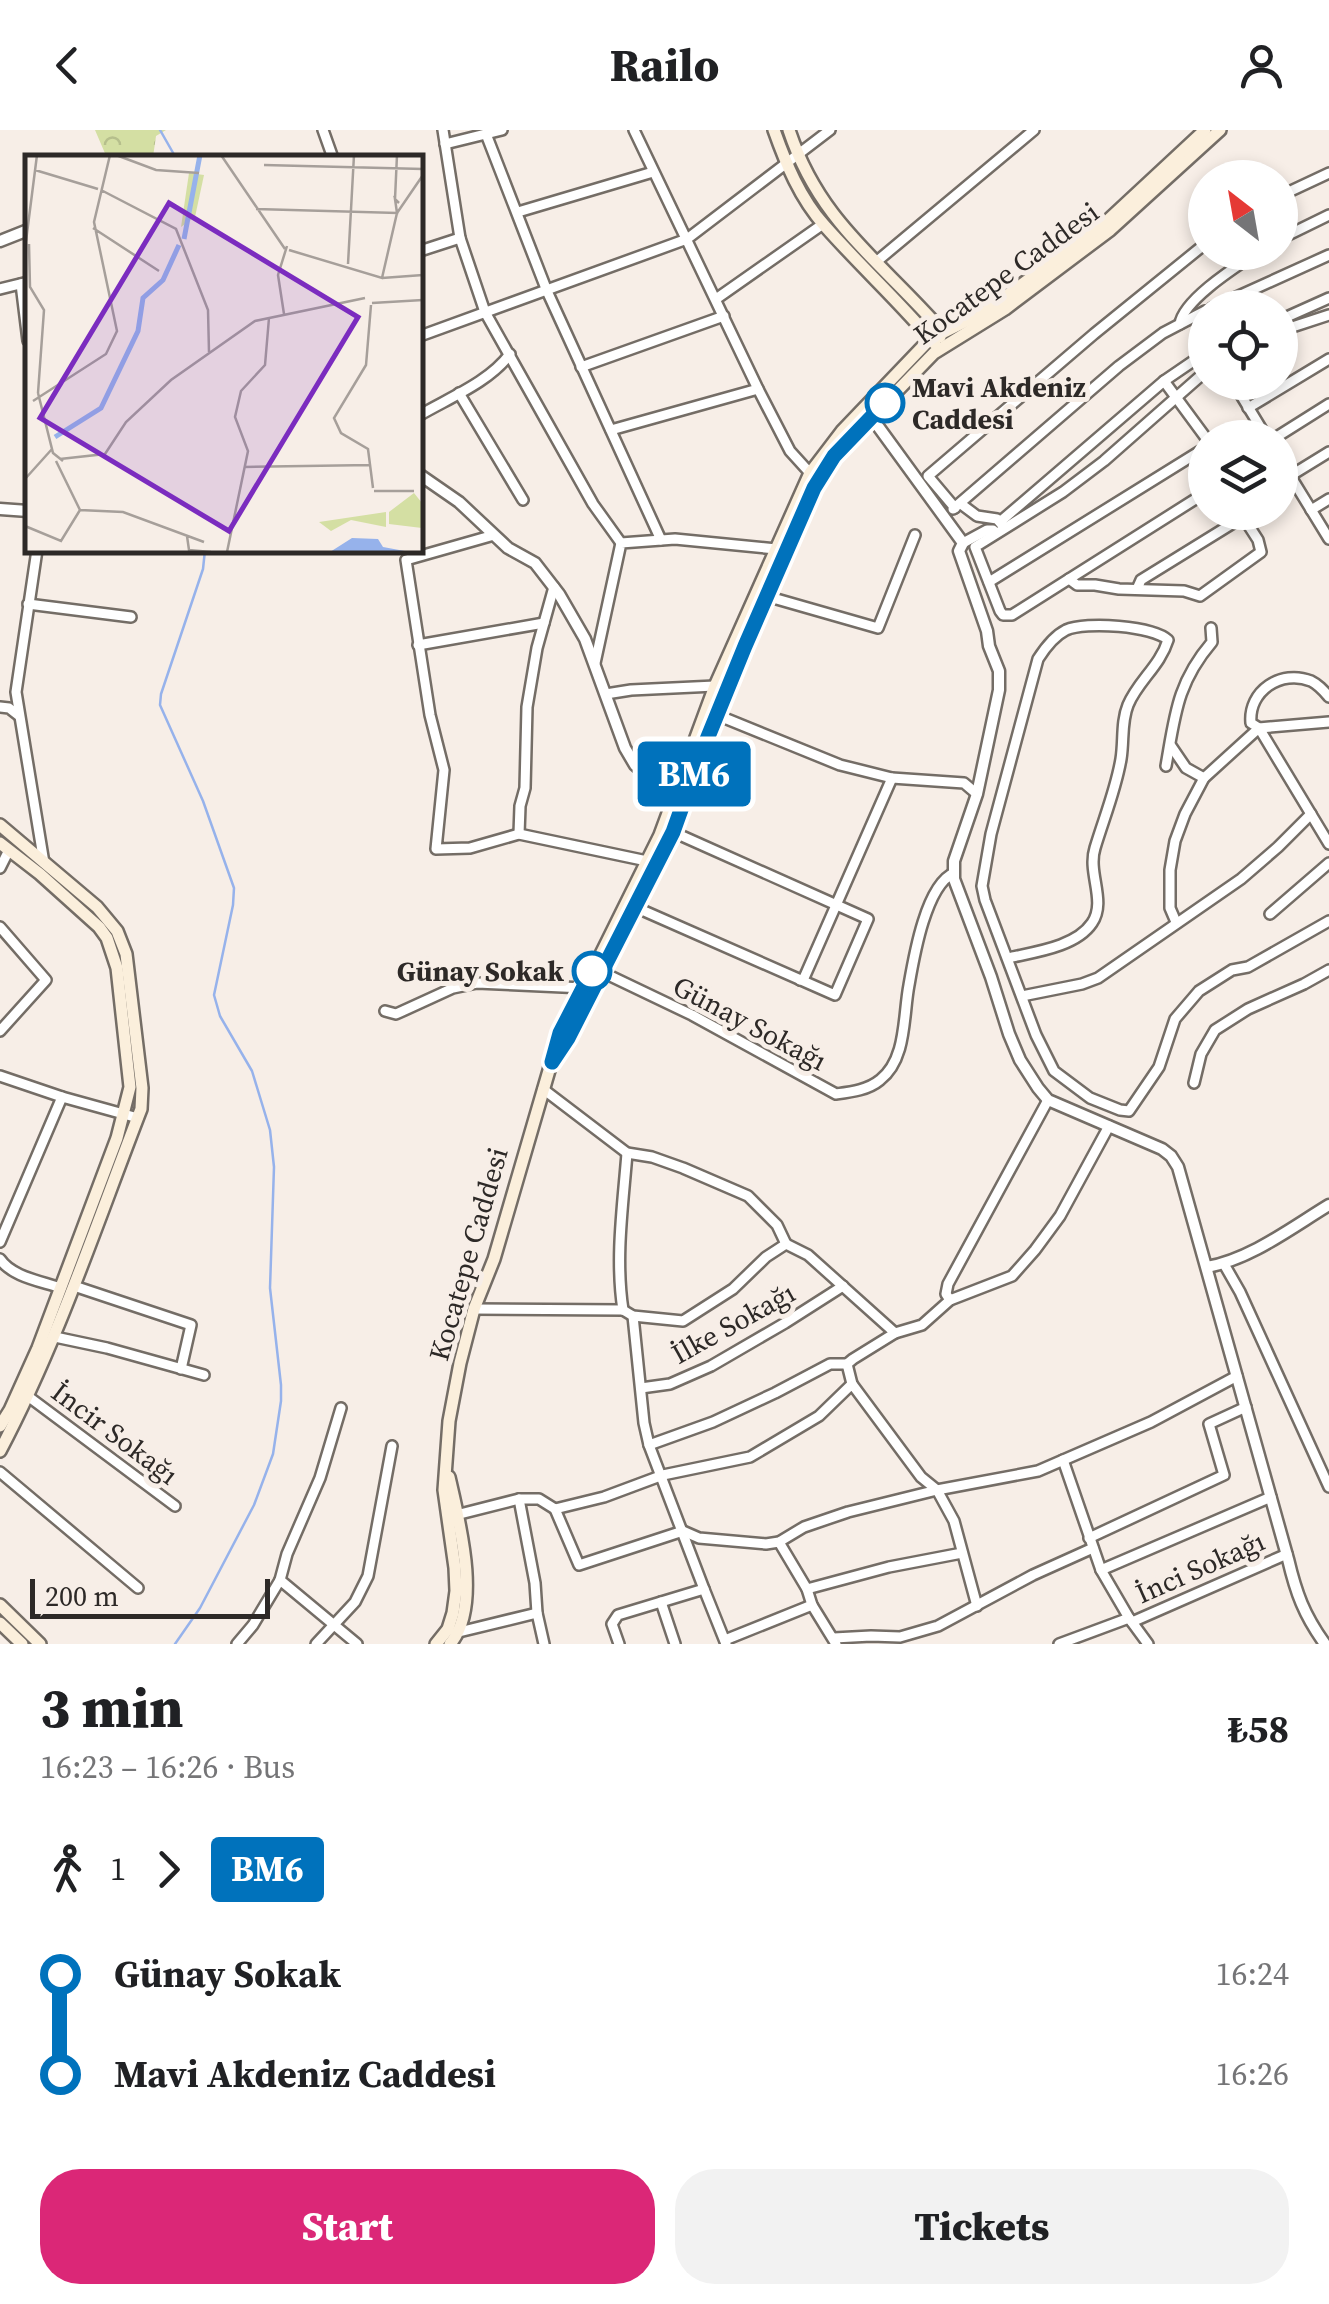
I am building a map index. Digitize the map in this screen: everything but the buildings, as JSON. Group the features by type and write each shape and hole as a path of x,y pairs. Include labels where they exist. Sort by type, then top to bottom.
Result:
{"main road":[{"path":"774,130 786,165 823,224 919,323 936,335"},
{"path":"789,130 798,156 826,205 936,335 939,350"},
{"name":"Kocatepe Caddesi","path":"459,1632 466,1576 444,1490 453,1398 464,1340 494,1259 542,1089 560,1033 717,716 822,474 867,414 936,335 986,311 1106,222 1205,130"},
{"name":"Kocatepe Caddesi","path":"552,1062 673,832 684,782 716,686 810,472 831,443 939,350 988,320 1110,230 1220,130"},
{"path":"0,825 97,907 121,939 134,1008 142,1088 141,1109 131,1116"},
{"path":"0,1426 67,1287 131,1116 112,949 99,927 5,847"},
{"path":"0,1451 55,1338 67,1287"},
{"name":"Kocatepe Caddesi","path":"444,1641 456,1591 452,1516"},
{"path":"0,1605 40,1644"},
{"path":"0,1623 22,1644"},
{"path":"444,1641 459,1632"}],"street":[{"path":"323,130 332,155"},
{"path":"443,130 460,238 485,312 594,504 621,543 594,663"},
{"path":"445,144 502,130"},
{"path":"634,130 758,390 790,451 810,472"},
{"path":"422,335 687,239 830,130"},
{"path":"876,262 1034,130"},
{"path":"486,134 546,292 661,540"},
{"path":"518,212 653,172"},
{"path":"1298,187 1329,172"},
{"path":"1298,230 1329,215"},
{"path":"716,299 823,224"},
{"path":"0,241 25,231"},
{"path":"422,249 460,238"},
{"path":"1252,290 1329,255"},
{"path":"1000,528 958,506 928,476 1188,258"},
{"path":"1180,324 1187,308 1231,270"},
{"path":"0,290 24,283"},
{"path":"1298,312 1329,298"},
{"path":"1298,325 1329,315"},
{"path":"581,368 724,316"},
{"path":"944,516 1119,366 1188,320"},
{"path":"422,414 490,375 510,354"},
{"path":"1248,408 1329,358"},
{"path":"1188,365 1164,381 975,547 1000,611 1008,616 1188,504"},
{"path":"1164,381 1194,420"},
{"path":"1188,387 1063,492 1000,528 987,530 963,544 959,551 999,671 1000,690 977,794 954,861 954,879 1020,1060 1048,1100 1162,1148 1171,1156 1184,1184 1295,1588 1306,1618 1325,1644"},
{"path":"610,430 758,390"},
{"path":"458,393 523,500"},
{"path":"1243,400 1256,420"},
{"path":"1298,424 1329,404"},
{"path":"867,414 963,544"},
{"path":"1298,471 1329,452"},
{"path":"989,582 1188,459"},
{"path":"422,476 459,502 508,548 536,564 586,639 624,748 635,765 644,773 684,782"},
{"path":"1298,489 1329,538"},
{"path":"1311,510 1329,499"},
{"path":"0,510 25,511"},
{"path":"1138,589 1141,580 1218,530"},
{"path":"1069,580 1077,584 1184,590 1200,596 1261,552 1251,530"},
{"path":"494,535 406,560 430,715 444,770 436,848 470,848 519,834 647,861"},
{"path":"766,596 878,628 915,535"},
{"path":"621,543 675,539 776,548"},
{"path":"37,552 16,692 44,863"},
{"path":"519,834 525,788 526,707 554,587"},
{"path":"28,604 131,617"},
{"path":"418,644 544,623"},
{"path":"1008,958 1071,940 1092,923 1099,900 1092,876 1093,853 1116,781 1123,720 1136,689 1156,666 1168,640 1164,635 1139,629 1080,627 1063,631 1038,658 982,886 1008,958 1022,996 1036,1035 1054,1072 1090,1098 1129,1112 1159,1067 1176,1019 1199,991 1232,970 1248,966 1329,922"},
{"path":"1166,766 1182,689 1191,669 1212,642 1211,628"},
{"path":"1329,696 1316,683 1302,679 1272,683 1252,703 1252,723 1329,844"},
{"path":"606,694 716,686"},
{"path":"0,707 18,715"},
{"path":"717,716 840,766 892,778 964,784 977,794"},
{"path":"1176,922 1170,908 1175,841 1204,778 1258,728 1329,722"},
{"path":"1170,744 1186,768 1204,778"},
{"path":"800,980 892,778"},
{"path":"1022,996 1098,978 1241,879 1311,814"},
{"path":"635,908 834,995 868,919 673,832"},
{"path":"0,868 5,847"},
{"path":"1270,914 1329,863"},
{"name":"Günay Sokağı","path":"602,972 692,1015 836,1094 858,1091 879,1082 893,1066 925,918 937,887 945,876 954,873"},
{"path":"0,927 46,980 0,1031"},
{"path":"1194,1084 1202,1054 1215,1030 1248,1008 1329,970"},
{"path":"386,1012 396,1014 453,988 477,983 584,988"},
{"path":"0,1076 131,1116"},
{"path":"542,1089 626,1153 683,1168 748,1196 777,1225 786,1244 808,1255 894,1334"},
{"path":"0,1242 62,1097"},
{"path":"950,1300 946,1294 948,1284 1048,1100"},
{"path":"649,1445 713,1422 830,1364 846,1364 894,1334 922,1326 950,1300 1012,1276 1060,1216 1109,1126"},
{"path":"626,1153 620,1294 628,1313 649,1445 704,1589 726,1642 812,1605"},
{"path":"1207,1267 1248,1254 1329,1205"},
{"path":"474,1309 628,1313 683,1322 733,1289 786,1244"},
{"path":"0,1258 14,1272 190,1325 181,1369"},
{"path":"1224,1264 1329,1486"},
{"name":"İlke Sokağı","path":"640,1388 670,1384 711,1366 844,1286"},
{"path":"55,1338 204,1375"},
{"path":"846,1364 852,1384 921,1476 937,1490 954,1521 977,1606"},
{"path":"452,1516 519,1499 538,1499 555,1509 578,1565 682,1531 699,1538 778,1542 848,1512 937,1490 1038,1472 1151,1422 1237,1376"},
{"path":"555,1509 604,1497 662,1475 750,1457 819,1416 852,1384"},
{"name":"İncir Sokağı","path":"28,1397 175,1506"},
{"path":"778,1542 835,1641 871,1636 900,1638 938,1626 1224,1475 1209,1424 1246,1406"},
{"path":"237,1644 253,1626 280,1580 286,1554 320,1478 342,1408"},
{"path":"316,1644 355,1602 368,1576 392,1446"},
{"path":"1064,1460 1101,1570 1148,1644"},
{"path":"0,1472 138,1588"},
{"path":"1101,1570 1271,1497"},
{"path":"519,1499 544,1644"},
{"path":"807,1589 889,1566 962,1552"},
{"name":"İnci Sokağı","path":"1059,1644 1131,1620 1287,1554"},
{"path":"280,1580 357,1644"},
{"path":"619,1644 612,1624 618,1615 704,1589"},
{"path":"661,1602 675,1644"},
{"path":"459,1632 537,1613"}],"green space":[{"path":"95,130 166,130 156,136 153,155 106,155"}],"waterway":[{"path":"160,130 174,155"},
{"path":"175,1644 200,1608 254,1505 273,1454 281,1401 270,1288 274,1167 270,1130 252,1071 220,1016 214,995 234,888 203,801 160,705 203,569 205,552"}],"bus line":[{"name":"BM6","path":"592,971 560,1033 552,1062 673,832 745,646 814,488 834,456 885,403"}],"place":[{"name":"Mavi Akdeniz Caddesi","path":"885,403"},
{"name":"Günay Sokak","path":"592,971"}]}
